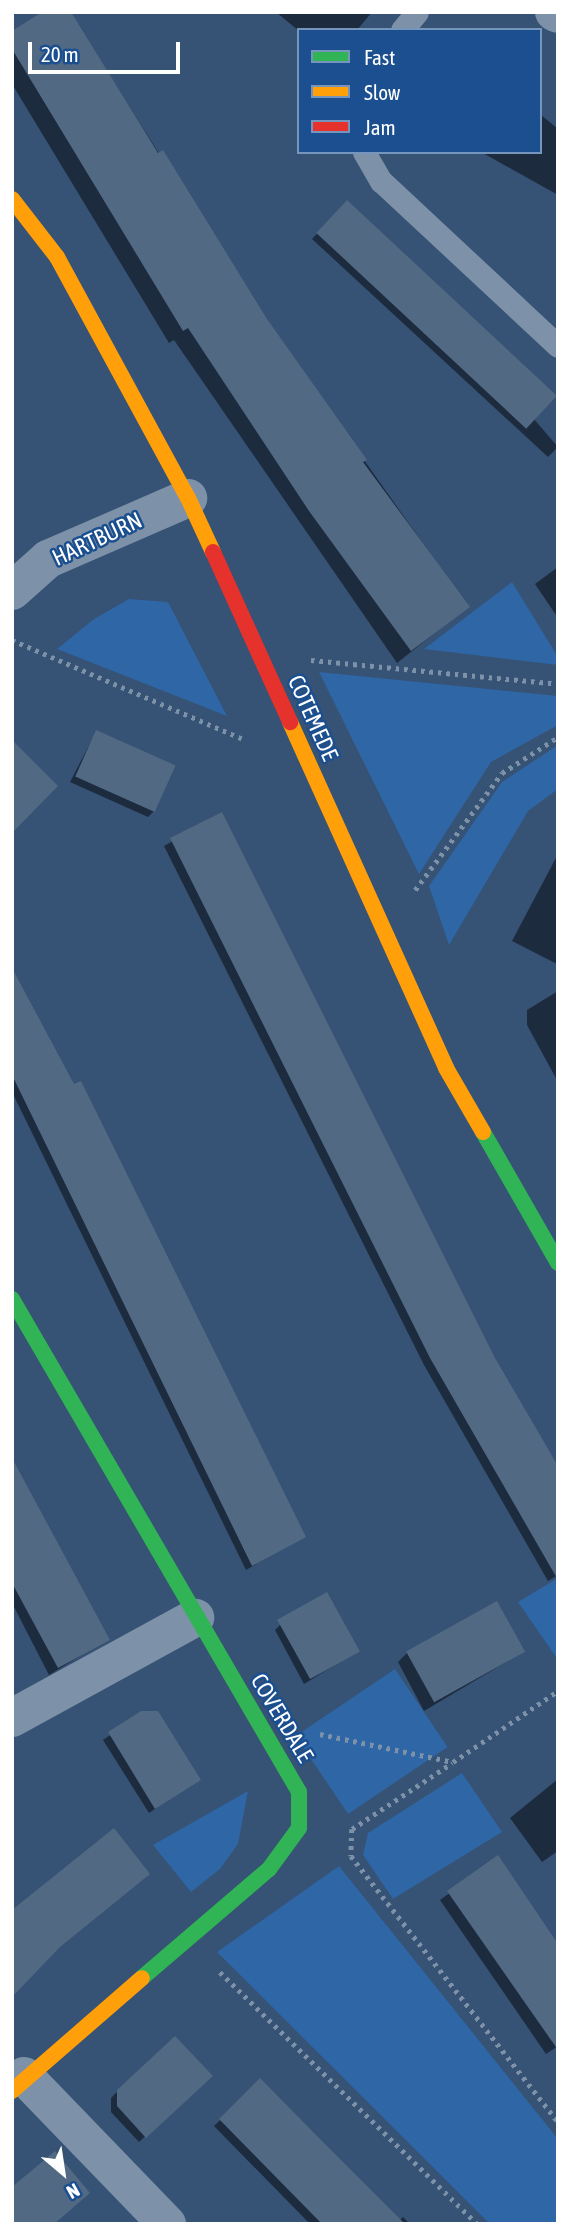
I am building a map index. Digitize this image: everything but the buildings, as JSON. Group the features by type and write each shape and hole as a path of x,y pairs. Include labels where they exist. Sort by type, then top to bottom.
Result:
{"street":[{"name":"COTEMEDE","path":"12,200 57,257 188,498 446,1068 558,1263"},
{"name":"HARTBURN","path":"12,591 48,559 188,498"},
{"name":"COVERDALE","path":"12,1299 195,1618 299,1792 299,1828"},
{"path":"12,1718 195,1618"},
{"path":"167,2224 18,2083 269,1869 299,1828"}],"lane":[{"path":"404,28 417,12"},
{"path":"365,154 381,181 558,346"}],"path":[{"path":"12,640 310,768"},
{"path":"259,655 558,684"},
{"path":"384,931 502,773 558,737"},
{"path":"299,1828 352,1829 558,1691"},
{"path":"257,1720 453,1762"},
{"path":"352,1829 352,1856 558,2122"},
{"path":"186,1939 477,2224"}],"shaded area":[{"path":"512,582 558,657 558,665 424,649"},
{"path":"129,599 168,602 227,716 57,649 94,619"},
{"path":"319,672 558,696 558,725 491,762 419,874"},
{"path":"558,745 558,789 528,811 449,945 429,886 502,782"},
{"path":"558,1578 558,1660 518,1602"},
{"path":"395,1669 448,1747 348,1814 296,1736"},
{"path":"462,1773 502,1832 393,1899 363,1855 368,1833"},
{"path":"248,1791 238,1844 220,1869 191,1892 153,1845"},
{"path":"339,1866 558,2139 558,2224 490,2224 217,1952"}],"traffic: fast":[{"path":"483,1132 558,1263"},
{"path":"12,1299 299,1792 299,1828 269,1869 142,1978"}],"traffic: slow":[{"path":"12,199 57,257 188,498 213,552"},
{"path":"290,722 446,1068 483,1132"},
{"path":"12,2091 142,1978"}],"traffic: jam":[{"path":"213,552 290,722"}]}
